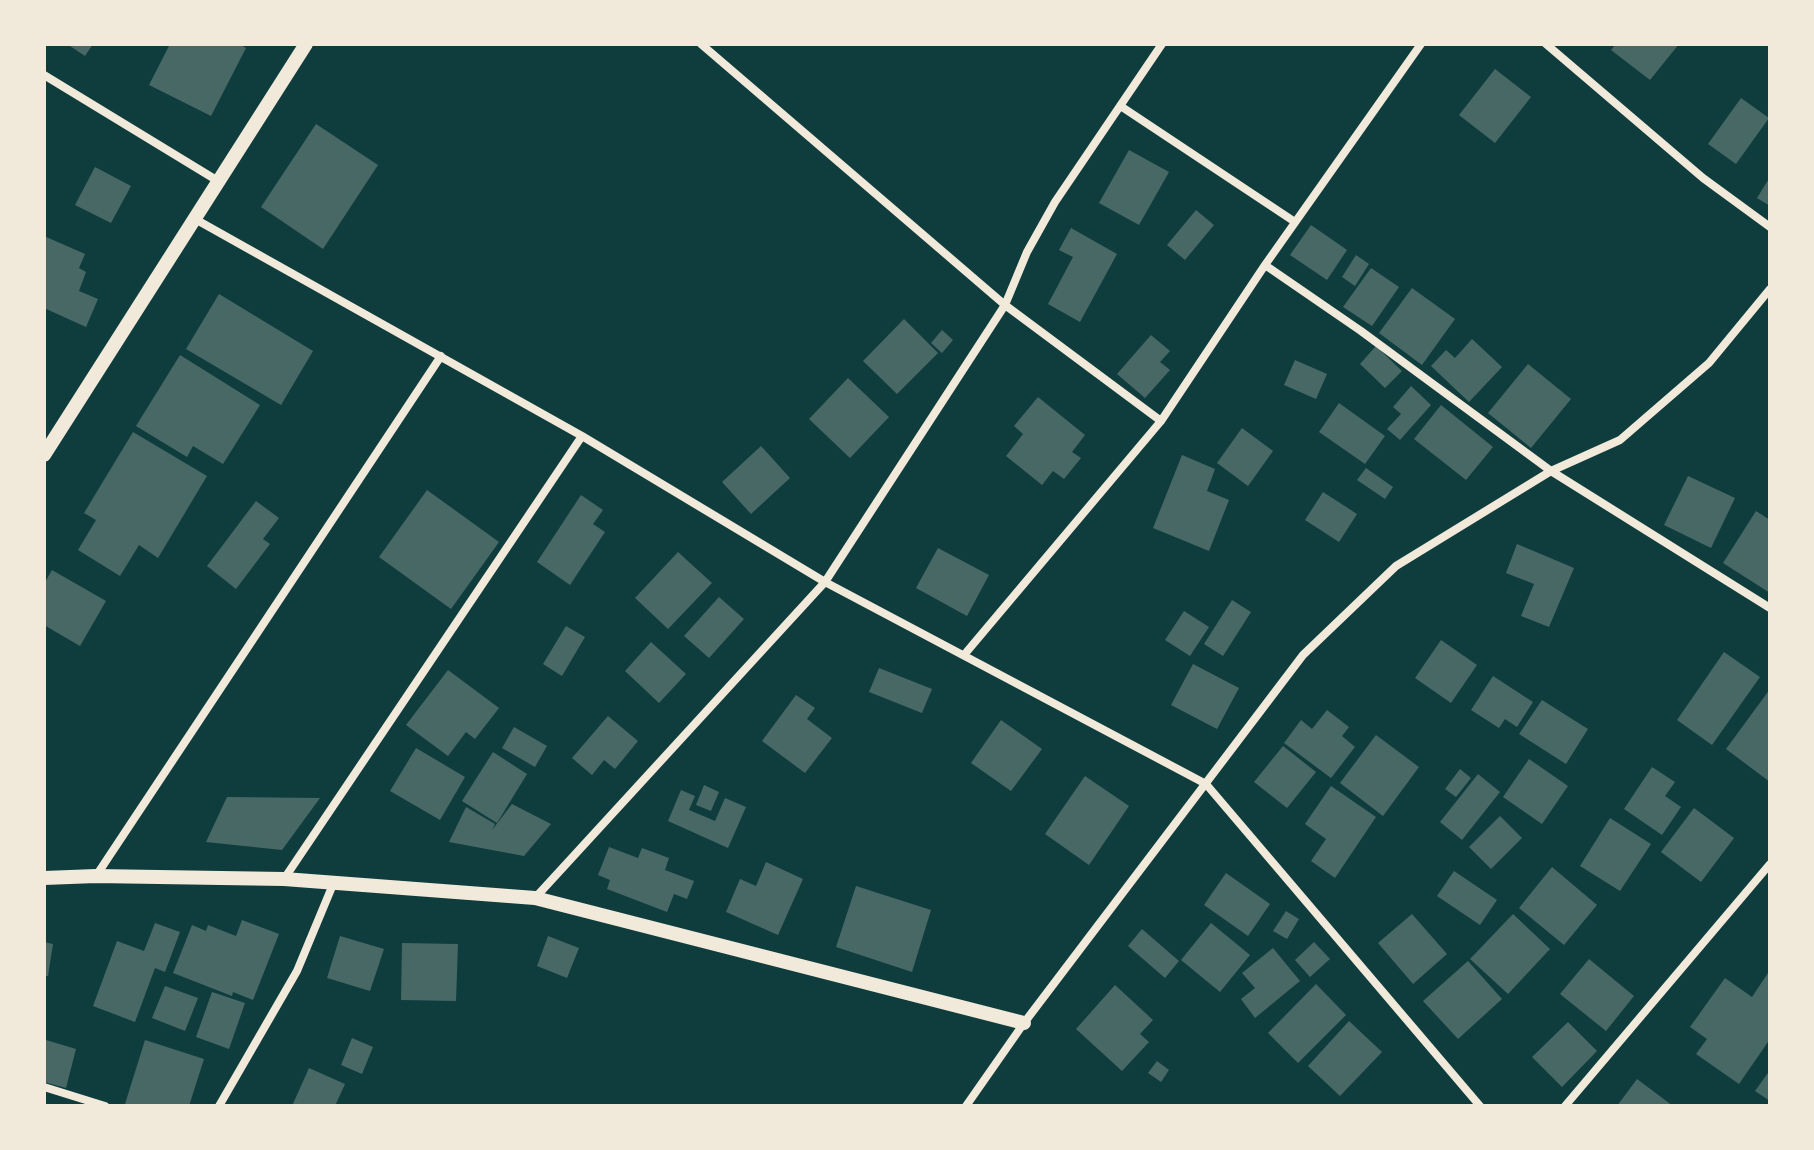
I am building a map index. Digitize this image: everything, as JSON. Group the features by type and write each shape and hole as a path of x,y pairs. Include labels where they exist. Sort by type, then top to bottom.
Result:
{"street":[{"path":"44,455 306,44"},
{"path":"701,44 1005,305 1161,421"},
{"path":"535,898 825,582 1005,305 1027,252 1055,202 1162,44"},
{"path":"964,655 1161,421 1265,265 1421,44"},
{"path":"1546,44 1703,178 1770,227"},
{"path":"44,75 218,181"},
{"path":"1122,107 1295,222"},
{"path":"195,219 582,436 825,582 1206,784 1480,1106"},
{"path":"1265,265 1361,331 1551,471 1770,608"},
{"path":"966,1106 1024,1023 1303,655 1396,566 1551,471 1620,440 1709,363 1770,289"},
{"path":"96,876 441,356"},
{"path":"284,879 582,436"},
{"path":"1565,1106 1770,864"},
{"path":"44,877 334,881 535,898 1024,1023"},
{"path":"219,1106 297,971 334,881"},
{"path":"44,1087 105,1106"}],"building":[{"path":"67,44 93,44 85,56"},
{"path":"170,44 239,44 246,48 211,116 149,85"},
{"path":"1616,44 1679,44 1650,80 1611,50"},
{"path":"1495,69 1531,97 1495,143 1459,115"},
{"path":"1741,98 1769,118 1736,164 1708,144"},
{"path":"316,124 378,165 323,249 261,207"},
{"path":"1129,150 1169,172 1139,225 1099,203"},
{"path":"95,167 131,186 111,223 75,205"},
{"path":"1770,177 1770,206 1757,198"},
{"path":"1196,210 1214,225 1185,260 1167,245"},
{"path":"1311,225 1347,250 1327,280 1290,255"},
{"path":"1071,228 1117,254 1080,322 1048,304 1073,257 1059,250"},
{"path":"44,236 85,254 79,268 86,272 79,291 98,299 86,327 44,308"},
{"path":"1356,255 1369,264 1355,286 1342,277"},
{"path":"1371,268 1399,287 1372,326 1343,307"},
{"path":"1412,288 1455,319 1422,365 1379,333"},
{"path":"219,294 313,351 281,405 186,349"},
{"path":"904,319 938,353 897,394 863,361"},
{"path":"942,330 953,340 942,353 931,343"},
{"path":"1151,335 1170,351 1160,362 1170,370 1145,398 1117,374"},
{"path":"1472,339 1502,367 1469,402 1431,366 1446,350 1455,358"},
{"path":"1376,346 1402,371 1385,388 1360,364"},
{"path":"180,355 260,405 223,464 193,446 187,457 136,426"},
{"path":"1295,360 1327,374 1316,399 1284,385"},
{"path":"1528,364 1571,399 1531,448 1488,413"},
{"path":"848,378 889,417 850,458 809,419"},
{"path":"1411,386 1431,405 1400,440 1387,429 1401,414 1393,407"},
{"path":"1038,397 1085,435 1072,452 1081,458 1064,479 1053,471 1042,485 1006,456 1023,434 1014,426"},
{"path":"1339,403 1385,436 1365,464 1319,432"},
{"path":"1441,405 1493,447 1466,480 1414,439"},
{"path":"1242,428 1273,451 1248,486 1217,463"},
{"path":"133,432 207,476 158,558 139,545 120,576 78,550 96,520 84,513"},
{"path":"761,446 790,478 751,514 722,482"},
{"path":"1182,455 1215,469 1207,491 1229,500 1209,551 1153,528"},
{"path":"1366,468 1393,487 1385,499 1357,480"},
{"path":"1688,476 1735,498 1711,548 1664,525"},
{"path":"427,490 499,542 451,609 379,557"},
{"path":"1323,492 1357,514 1339,542 1305,520"},
{"path":"581,495 603,510 593,524 605,532 570,585 537,562"},
{"path":"256,501 279,518 263,539 270,544 236,589 207,566"},
{"path":"1756,511 1770,520 1770,593 1723,563"},
{"path":"1517,544 1574,568 1549,627 1521,616 1534,584 1506,573"},
{"path":"938,548 989,575 967,616 916,588"},
{"path":"678,552 712,583 668,629 635,598"},
{"path":"52,570 106,601 80,646 44,625 44,584"},
{"path":"719,597 744,619 709,658 684,636"},
{"path":"1232,600 1251,612 1223,656 1204,644"},
{"path":"1184,611 1209,627 1190,656 1165,640"},
{"path":"566,626 585,637 562,676 543,664"},
{"path":"1441,640 1477,665 1451,703 1415,678"},
{"path":"651,642 686,674 659,703 625,671"},
{"path":"1724,652 1760,677 1712,745 1677,720"},
{"path":"1193,664 1239,688 1217,729 1171,705"},
{"path":"879,668 932,689 922,713 869,692"},
{"path":"448,670 499,708 475,739 466,732 448,756 406,725"},
{"path":"1493,676 1533,702 1517,727 1505,719 1499,728 1471,710"},
{"path":"1770,689 1770,782 1726,749"},
{"path":"796,695 815,708 807,719 832,738 805,773 762,741"},
{"path":"1542,700 1588,729 1566,764 1519,734"},
{"path":"1327,710 1349,727 1342,736 1355,747 1331,778 1284,743 1301,720 1312,729"},
{"path":"608,716 638,741 615,769 604,760 592,775 572,758"},
{"path":"1001,720 1042,749 1011,791 971,763"},
{"path":"514,727 547,746 535,767 502,748"},
{"path":"1376,735 1419,767 1383,816 1340,783"},
{"path":"1283,746 1316,772 1287,808 1254,782"},
{"path":"416,748 465,777 440,820 390,791"},
{"path":"493,752 527,774 497,823 462,801"},
{"path":"1529,759 1568,786 1542,824 1503,797"},
{"path":"1652,767 1675,782 1665,796 1681,807 1662,835 1624,809"},
{"path":"1460,769 1471,778 1456,797 1445,789"},
{"path":"1478,774 1500,792 1462,840 1440,822"},
{"path":"1085,776 1129,806 1089,865 1045,834"},
{"path":"704,785 719,792 711,811 696,805"},
{"path":"1331,786 1376,817 1335,878 1311,861 1326,839 1305,824"},
{"path":"681,790 695,796 689,810 715,821 725,798 746,807 728,848 668,821"},
{"path":"227,797 320,798 282,850 206,842"},
{"path":"512,804 551,824 524,856 449,842 466,807 495,824 492,830"},
{"path":"1694,808 1734,838 1701,882 1661,852"},
{"path":"1500,816 1522,838 1491,869 1469,847"},
{"path":"1610,818 1651,844 1620,891 1580,866"},
{"path":"609,847 638,858 642,848 669,858 665,870 694,881 687,899 674,894 667,912 607,889 610,880 598,875"},
{"path":"766,862 803,879 778,935 726,912 740,879 756,886"},
{"path":"1552,867 1597,905 1564,945 1519,908"},
{"path":"1454,871 1497,900 1480,925 1437,896"},
{"path":"1226,873 1270,904 1248,936 1204,905"},
{"path":"856,886 931,910 912,972 836,947"},
{"path":"1286,911 1299,919 1287,939 1273,931"},
{"path":"1412,914 1447,954 1413,984 1378,943"},
{"path":"1513,914 1550,949 1508,994 1470,959"},
{"path":"242,920 279,934 253,1000 233,992 232,996 173,973 192,925 206,931 208,925 236,936"},
{"path":"155,923 180,932 165,972 155,968 135,1022 93,1006 117,941 144,951"},
{"path":"1211,923 1250,955 1220,992 1181,960"},
{"path":"1142,929 1179,961 1165,978 1128,946"},
{"path":"340,936 384,949 370,991 327,978"},
{"path":"548,936 579,948 567,978 537,966"},
{"path":"44,942 53,944 48,976 44,976"},
{"path":"1314,942 1330,959 1310,977 1295,960"},
{"path":"402,943 458,944 456,1001 401,1000"},
{"path":"1273,948 1300,981 1255,1018 1241,999 1255,988 1242,973"},
{"path":"1589,959 1634,996 1606,1031 1560,994"},
{"path":"1468,961 1502,999 1458,1039 1423,1001"},
{"path":"1770,970 1770,1039 1739,1084 1696,1054 1707,1039 1690,1027 1725,978 1752,997"},
{"path":"1316,984 1346,1015 1298,1063 1268,1033"},
{"path":"1115,985 1153,1020 1140,1034 1149,1042 1122,1071 1076,1029"},
{"path":"165,986 198,998 185,1031 152,1018"},
{"path":"212,992 245,1003 229,1049 196,1037"},
{"path":"1349,1021 1382,1052 1340,1096 1308,1066"},
{"path":"1568,1022 1597,1051 1562,1087 1532,1057"},
{"path":"352,1038 373,1047 362,1074 341,1065"},
{"path":"46,1040 76,1049 66,1088 44,1082"},
{"path":"145,1040 204,1059 189,1106 125,1104"},
{"path":"1157,1061 1169,1070 1161,1082 1148,1073"},
{"path":"309,1068 345,1084 335,1106 292,1106"},
{"path":"1770,1070 1770,1101 1755,1091"},
{"path":"1637,1079 1673,1106 1617,1106"}]}
